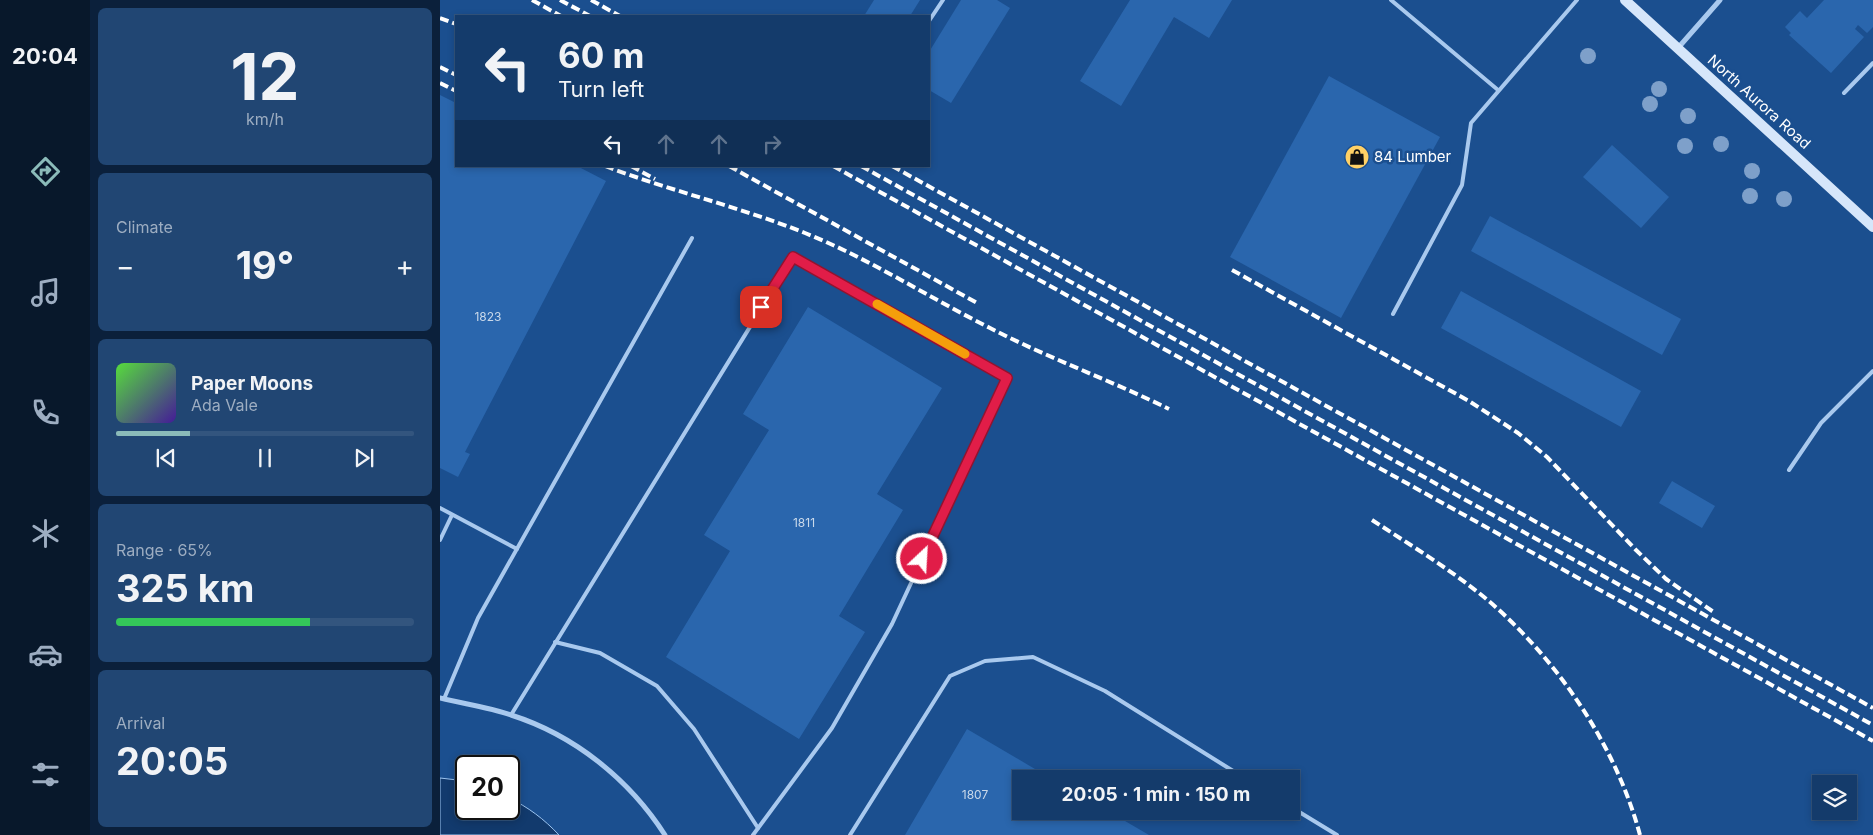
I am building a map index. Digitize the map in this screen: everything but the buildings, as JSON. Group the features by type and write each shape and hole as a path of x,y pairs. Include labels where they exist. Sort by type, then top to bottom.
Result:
{"main road":[{"name":"North Aurora Road","path":"1625,0 1873,226"}],"street":[{"path":"1678,48 1720,0"},
{"path":"442,699 511,715 551,731 596,759 631,791 665,835"}],"lane":[{"path":"930,19 942,0"},
{"path":"1391,0 1498,90"},
{"path":"1393,314 1462,185 1471,122 1577,0"},
{"path":"1844,93 1873,63"},
{"path":"442,699 478,618 692,238"},
{"path":"511,715 793,257 1007,378 892,624 832,728 753,835"},
{"path":"1789,470 1821,423 1873,371"},
{"path":"440,508 517,549"},
{"path":"440,540 452,515"},
{"path":"555,642 600,653 657,686 694,729 758,828"},
{"path":"850,835 950,676 985,661 1033,657 1105,691 1232,770"},
{"path":"1300,812 1337,835"}],"water":[{"path":"440,778 455,780 455,820 520,820 520,804 536,814 559,835 440,835"}],"railway":[{"path":"532,0 559,15"},
{"path":"560,0 588,15"},
{"path":"591,0 618,15"},
{"path":"440,18 455,24"},
{"path":"440,67 455,74"},
{"path":"440,83 455,90"},
{"path":"608,167 756,215 829,243 1012,339 1169,409"},
{"path":"633,167 655,179"},
{"path":"731,167 979,304"},
{"path":"835,167 1873,741"},
{"path":"863,167 1873,725"},
{"path":"894,167 1873,708"},
{"path":"1232,270 1469,401 1518,433 1547,457 1666,579 1715,613"},
{"path":"1372,520 1462,580 1490,602 1539,651 1582,708 1600,738 1616,769 1640,835"}],"slow traffic":[{"path":"877,304 965,354"}],"place":[{"name":"84 Lumber","path":"1357,157"}],"route":[{"path":"761,307 793,257 1007,378 922,559"}]}
